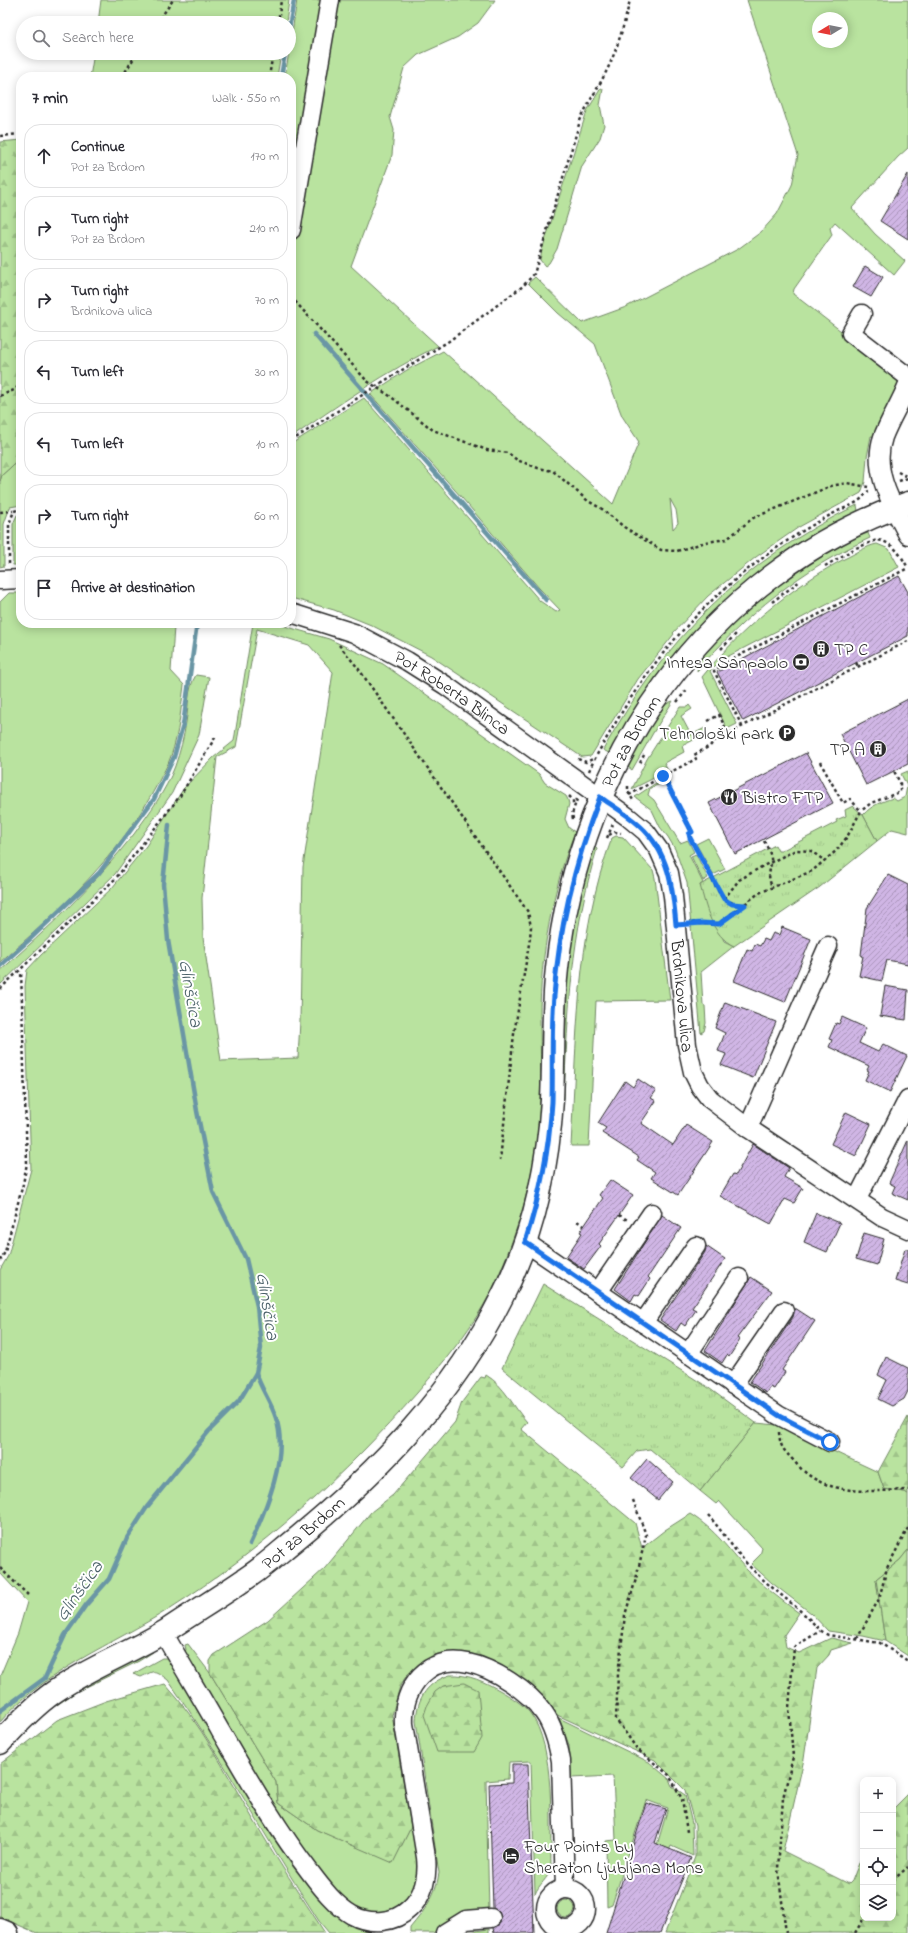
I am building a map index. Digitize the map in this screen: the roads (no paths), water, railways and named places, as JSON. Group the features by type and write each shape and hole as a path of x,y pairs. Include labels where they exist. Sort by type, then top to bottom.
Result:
{"main road":[{"name":"Pot za Brdom","path":"0,1743 32,1710 53,1693 84,1674 163,1632 254,1573 330,1512 390,1455 414,1429 469,1354 503,1296 525,1242 544,1170 550,1129 553,1009 560,937 572,879 600,797 619,757 644,713 690,652 723,617 781,568 805,552 840,532 901,506"},
{"path":"0,1930 7,1933"}],"street":[{"path":"296,201 330,0"},
{"path":"862,314 851,333 908,384 885,432 880,452 882,474 901,506 908,535"},
{"path":"4,573 16,577"},
{"name":"Pot Roberta Blinca","path":"296,615 340,628 369,640 407,660 445,685 600,797"},
{"name":"Brdnikova ulica","path":"600,797 641,827 659,850 669,874 672,887 687,1045 693,1072 710,1099 726,1113 882,1217 908,1229"},
{"path":"748,1128 828,946"},
{"path":"857,1199 908,1099"},
{"path":"598,1292 652,1213"},
{"path":"525,1242 778,1415 830,1442"},
{"path":"643,1324 696,1246"},
{"path":"688,1354 739,1278"},
{"path":"734,1385 784,1310"},
{"path":"163,1632 264,1807 286,1841 333,1899 353,1916 392,1926 417,1900 422,1891 427,1868 404,1724 406,1701 410,1690 422,1675 438,1665 447,1662 468,1663 509,1681 534,1701 550,1724 555,1736 561,1761 565,1888"},
{"path":"445,1933 466,1920 491,1918"}],"waterway":[{"name":"Glinščica","path":"291,16 294,0"},
{"name":"Glinščica","path":"282,72 284,60"},
{"path":"314,334 546,600"},
{"name":"Glinščica","path":"0,966 99,873 154,799 174,757 183,725 196,628"},
{"name":"Glinščica","path":"0,1711 45,1678 65,1635 86,1605 109,1579 127,1538 147,1507 209,1431 239,1401 256,1373 261,1348 257,1306 246,1259 213,1192 197,1111 168,940 163,884 169,825"},
{"path":"250,1544 269,1499 278,1466 280,1449 276,1418 256,1373"}],"place":[{"name":"TP C","path":"821,649"},
{"name":"Intesa Sanpaolo","path":"801,662"},
{"name":"Tehnološki park","path":"787,733"},
{"name":"TP A","path":"878,749"},
{"name":"Bistro FTP","path":"729,797"},
{"name":"Four Points by Sheraton Ljubljana Mons","path":"511,1856"}]}
